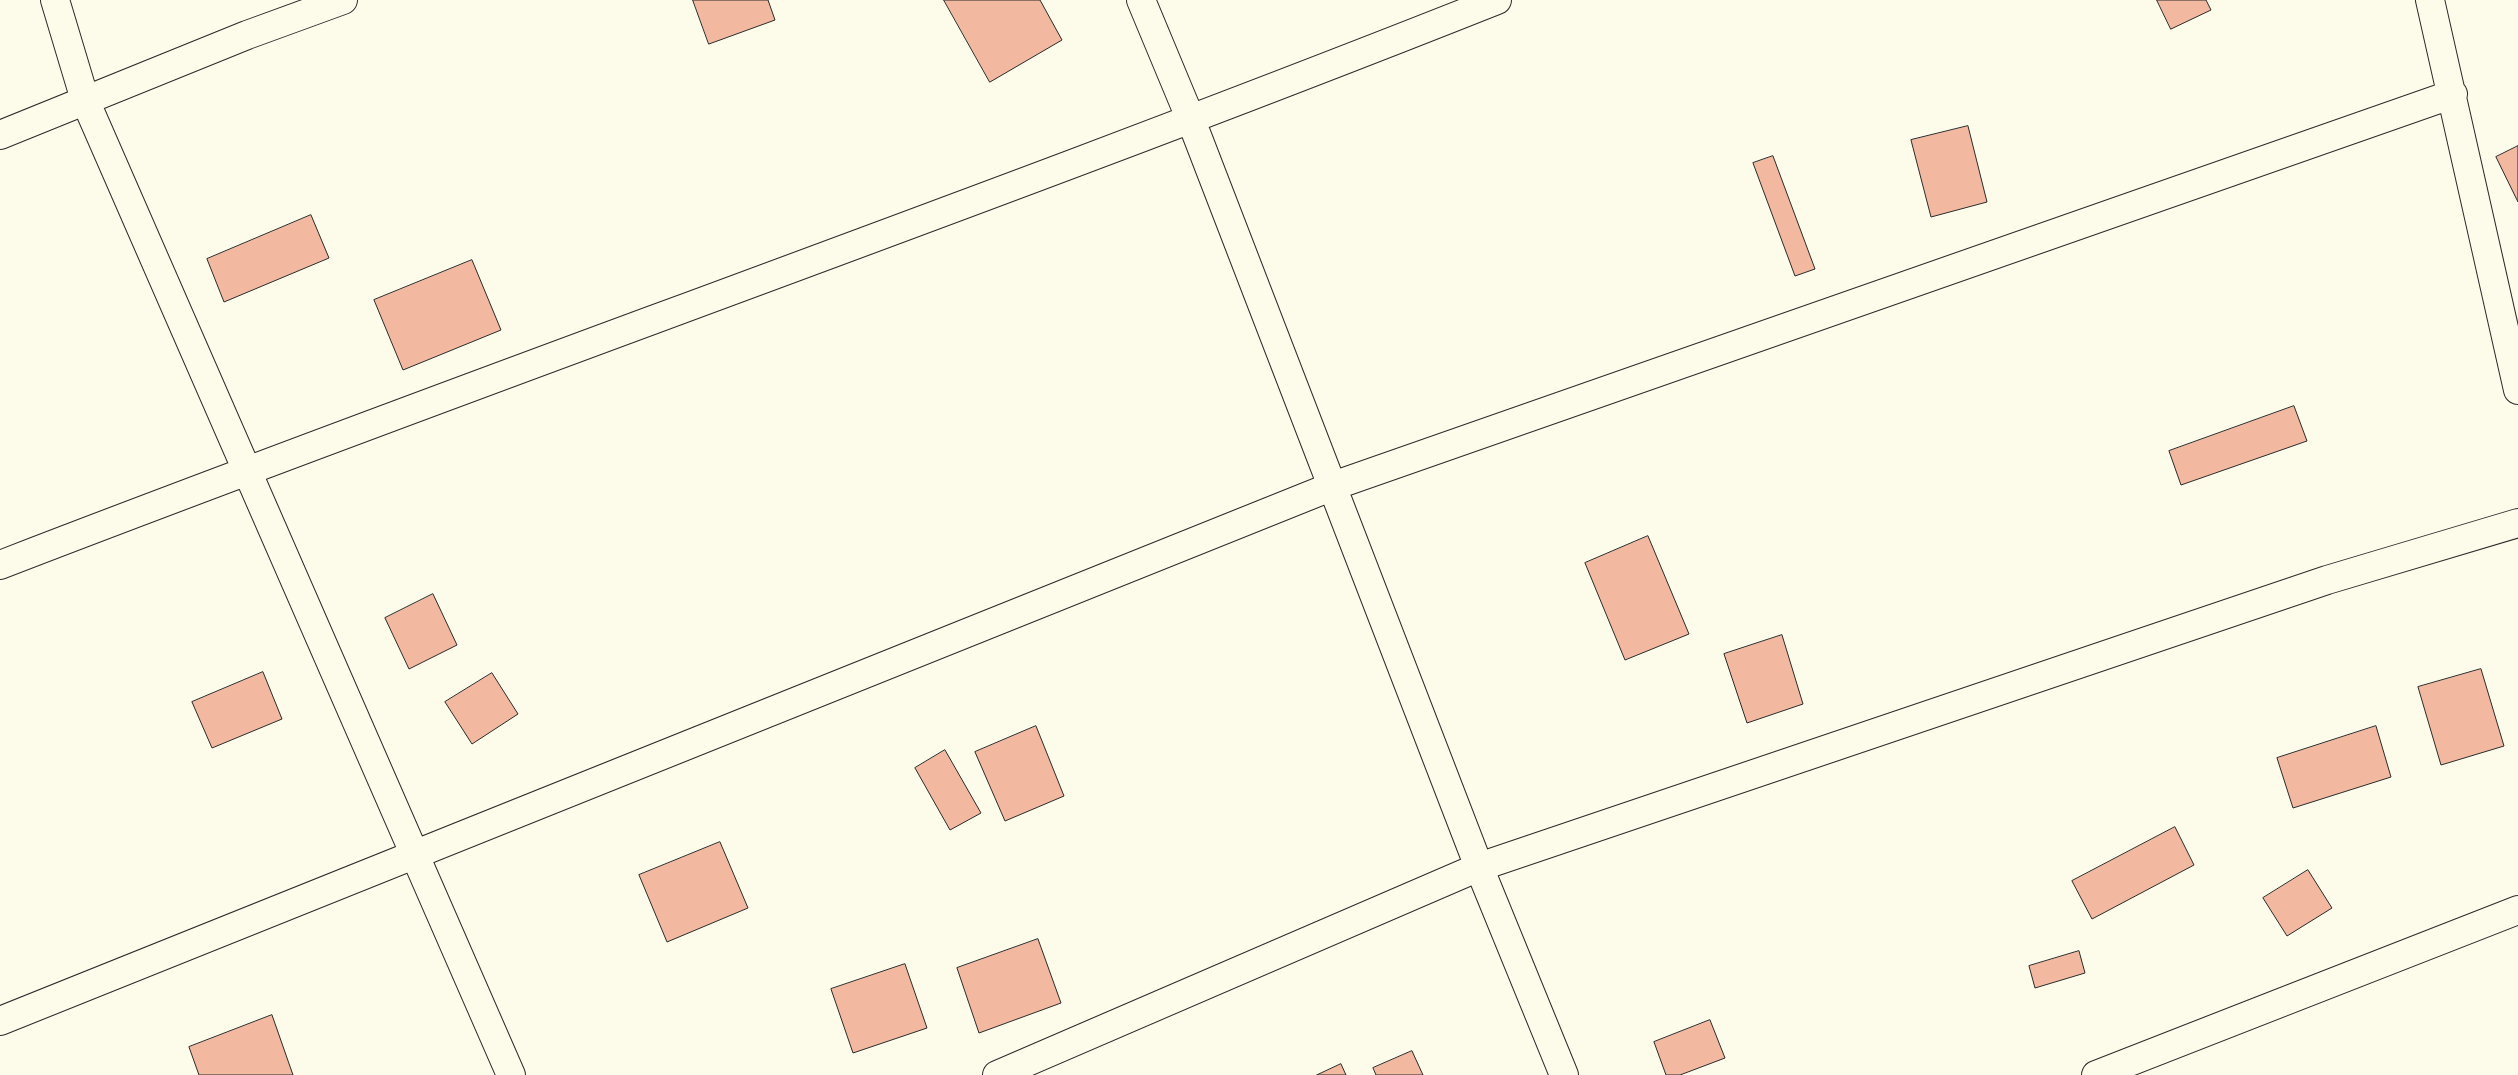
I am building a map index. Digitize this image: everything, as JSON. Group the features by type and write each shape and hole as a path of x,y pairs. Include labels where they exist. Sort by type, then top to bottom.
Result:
{"street":[{"path":"55,0 85,100 511,1075"},
{"path":"0,135 343,0"},
{"path":"1141,0 1191,120 1479,867 1564,1075"},
{"path":"0,565 247,470 880,238 1191,120 1497,0"},
{"path":"2430,0 2453,94 2518,390"},
{"path":"0,1022 1333,486 2453,94"},
{"path":"997,1075 1479,867 2327,580 2518,523"},
{"path":"2096,1075 2518,910"}],"building":[{"path":"693,0 768,0 775,20 709,44"},
{"path":"944,0 1040,0 1062,40 990,82"},
{"path":"2157,0 2206,0 2211,10 2171,29"},
{"path":"1968,126 1987,202 1931,217 1911,140"},
{"path":"2518,146 2518,202 2496,157"},
{"path":"1773,156 1815,269 1795,276 1753,163"},
{"path":"311,215 329,258 224,302 207,259"},
{"path":"472,260 501,330 403,370 374,300"},
{"path":"2294,406 2307,441 2181,485 2169,451"},
{"path":"1648,536 1689,634 1625,660 1585,563"},
{"path":"433,594 457,645 409,669 385,618"},
{"path":"1782,635 1803,704 1747,723 1724,654"},
{"path":"2481,669 2504,746 2441,765 2418,687"},
{"path":"263,672 282,719 212,748 192,702"},
{"path":"492,673 518,714 472,744 445,702"},
{"path":"1036,726 1064,796 1005,821 975,752"},
{"path":"2376,726 2391,777 2293,808 2277,758"},
{"path":"945,750 981,813 950,830 915,768"},
{"path":"2175,827 2194,865 2092,919 2072,881"},
{"path":"720,842 748,908 667,942 639,875"},
{"path":"2308,870 2332,908 2287,936 2263,898"},
{"path":"1038,939 1061,1003 979,1033 957,968"},
{"path":"2079,951 2085,973 2035,988 2029,966"},
{"path":"905,964 927,1028 853,1053 831,989"},
{"path":"272,1015 293,1075 199,1075 189,1047"},
{"path":"1710,1020 1725,1058 1680,1075 1666,1075 1654,1042"},
{"path":"1412,1051 1423,1075 1376,1075 1373,1068"},
{"path":"1341,1064 1346,1075 1317,1075"}]}
